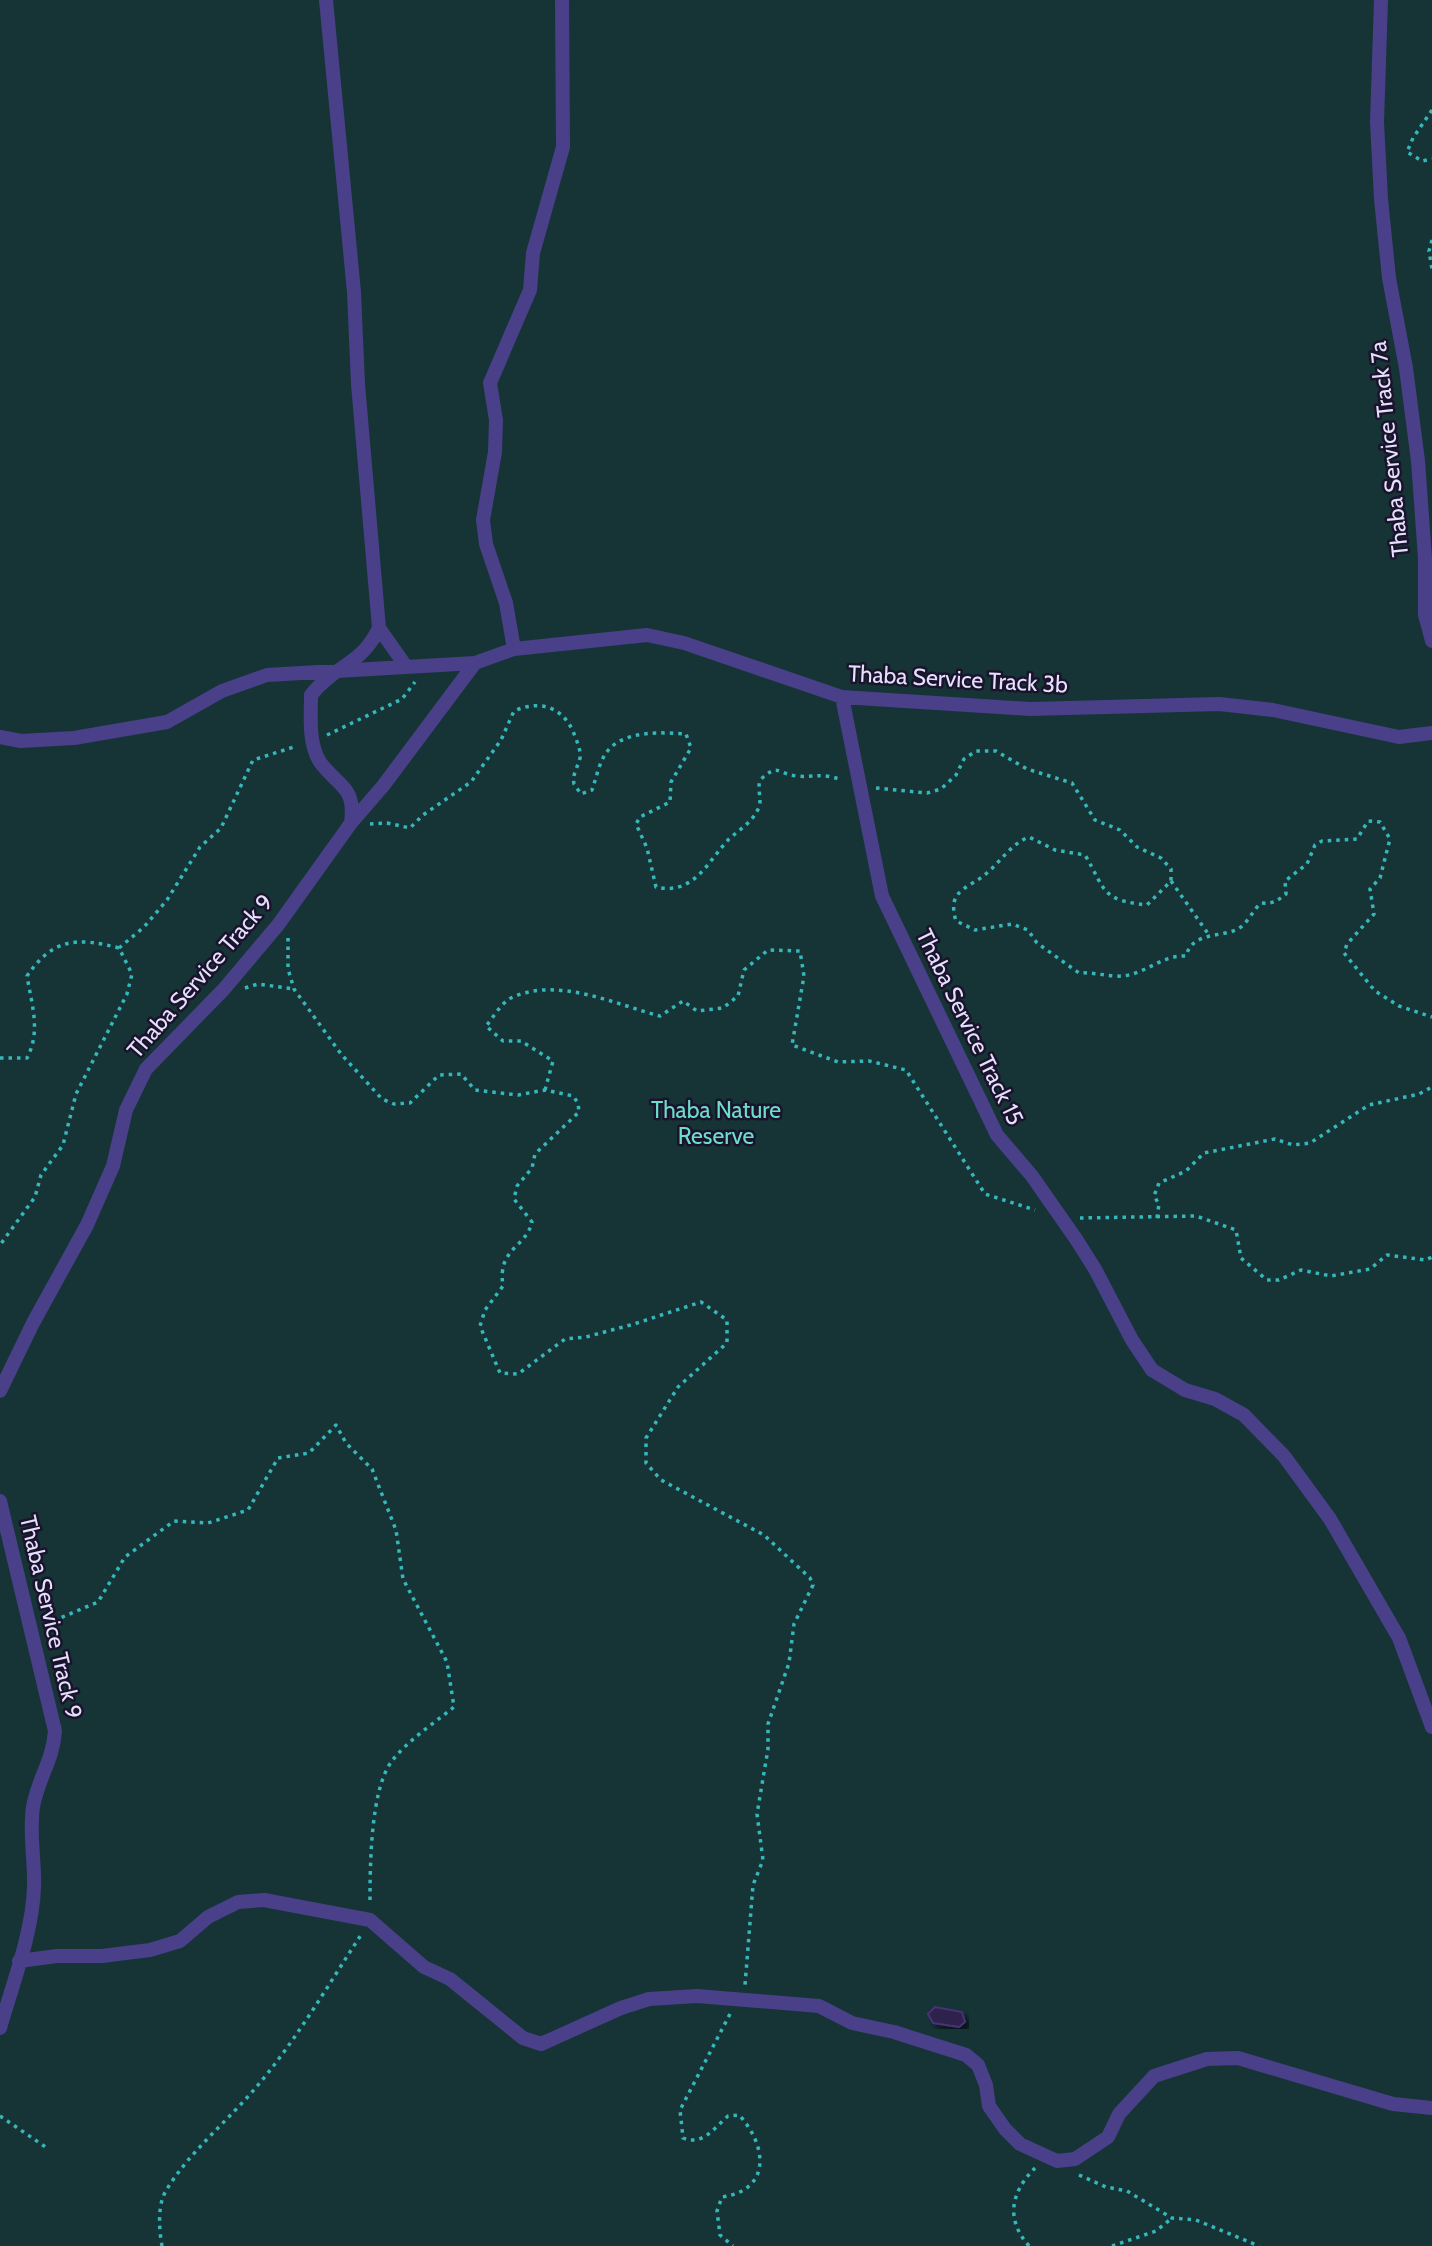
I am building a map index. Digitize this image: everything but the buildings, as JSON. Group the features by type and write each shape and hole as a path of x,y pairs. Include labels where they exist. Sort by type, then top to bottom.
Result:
{"street":[{"path":"326,0 354,292 358,384 379,628 370,648 354,661 334,671 311,695 313,742 321,762 348,791 353,806 351,823"},
{"path":"514,649 506,604 486,544 483,520 495,452 496,420 490,383 530,290 533,253 563,147 562,0"},
{"name":"Thaba Service Track 7a","path":"1381,0 1377,122 1381,199 1389,278 1406,368 1418,461 1425,558 1425,615 1432,641"},
{"path":"379,628 405,666"},
{"name":"Thaba Service Track 3b","path":"0,737 21,741 75,738 167,722 222,691 267,675 475,663 514,649 647,635 684,643 842,697 1031,709 1219,704 1273,710 1399,737 1432,733"},
{"name":"Thaba Service Track 9","path":"0,1391 33,1323 87,1225 113,1166 126,1110 146,1069 216,996 286,913 351,823 383,786 475,663"},
{"name":"Thaba Service Track 15","path":"842,697 888,910 997,1135 1032,1176 1095,1269 1132,1340 1152,1370 1185,1390 1215,1399 1244,1415 1284,1456 1329,1519 1399,1639 1432,1727"},
{"name":"Thaba Service Track 9","path":"0,1501 55,1731 54,1752 37,1785 33,1807 30,1830 34,1889 29,1929 0,2028"},
{"path":"19,1961 150,1950 180,1941 208,1917 238,1902 264,1900 370,1920 424,1966 450,1979 523,2038 541,2044 621,2008 649,1999 697,1996 819,2006 852,2023 894,2032 966,2055 978,2065 986,2085 989,2106 1005,2129 1020,2144 1047,2157 1066,2160 1075,2159 1108,2137 1119,2114 1154,2076 1178,2066 1207,2059 1238,2058 1393,2104 1432,2108"}],"path":[{"path":"1432,110 1407,152 1422,161 1432,159"},
{"path":"1432,240 1429,251 1432,269"},
{"path":"119,948 144,928 167,900 200,847 221,828 253,760 313,742 402,699 428,664"},
{"path":"351,823 387,823 410,828 423,815 471,782 495,751 514,711 529,704 551,707 563,714 571,727 579,745 580,758 574,784 581,794 592,790 603,757 618,743 630,737 660,732 686,734 691,748 671,782 670,802 640,817 636,824 647,848 656,887 666,890 682,885 707,870 727,841 742,830 758,810 760,780 769,771 784,770 793,776 818,773 860,786 927,793 941,789 956,775 964,759 976,751 996,751 1027,769 1072,783 1095,820 1120,830 1137,847 1161,858 1171,869 1171,881 1209,935"},
{"path":"1171,881 1147,905 1122,902 1098,885 1085,855 1055,850 1030,836 1020,841 987,874 966,885 956,897 952,908 956,921 975,930 1012,924 1028,930 1037,943 1079,973 1098,972 1122,976 1170,956 1186,956 1188,948 1209,935 1237,929 1261,903 1272,904 1286,894 1285,881 1307,864 1315,845 1322,841 1357,839 1368,821 1380,822 1390,838 1380,878 1370,889 1374,914 1347,944 1343,953 1345,959 1357,967 1365,983 1375,991 1399,1006 1432,1017"},
{"path":"286,913 288,969 295,989 370,1088 394,1104 410,1103 439,1075 451,1073 461,1074 475,1090 496,1094 545,1090 573,1096 578,1103 579,1112 535,1154 532,1168 517,1186 514,1199 532,1222 530,1233 517,1242 507,1257 501,1272 503,1286 485,1310 480,1326 500,1373 519,1374 565,1339 635,1324 688,1304 701,1302 723,1314 727,1320 727,1343 678,1387 646,1438 646,1463 661,1480 765,1535 810,1578 813,1585 812,1593 794,1624 789,1663 768,1724 768,1749 757,1814 763,1860 753,1885 746,1984 680,2110 682,2138 690,2141 702,2138 710,2134 728,2116 739,2115 751,2128 758,2144 760,2169 754,2181 737,2195 722,2197 717,2211 720,2235 733,2246"},
{"path":"0,1058 27,1058 35,1041 36,1022 27,976 37,962 57,946 72,942 93,941 119,948 132,974 127,994 76,1094 63,1145 41,1175 34,1197 0,1245"},
{"path":"545,1090 553,1061 521,1041 503,1041 485,1026 508,999 532,991 577,992 660,1016 683,1001 697,1011 723,1008 738,996 744,970 768,950 800,951 804,976 792,1045 838,1062 869,1061 906,1070 985,1194 1061,1219 1196,1216 1236,1230 1241,1258 1267,1280 1279,1280 1301,1270 1331,1276 1370,1269 1387,1255 1426,1260 1432,1257"},
{"path":"216,996 258,984 295,989"},
{"path":"1157,1218 1159,1204 1154,1196 1159,1183 1186,1171 1203,1153 1275,1139 1293,1145 1310,1143 1370,1105 1419,1094 1432,1087"},
{"path":"32,1627 51,1623 98,1602 125,1557 174,1521 208,1523 248,1510 278,1458 309,1453 336,1424 346,1443 372,1469 397,1530 403,1579 447,1662 454,1707 391,1762 377,1790 370,1867 370,1920 308,2017 259,2084 201,2146 165,2191 158,2227 162,2246"},
{"path":"0,2116 47,2148"},
{"path":"1029,2246 1020,2236 1012,2219 1013,2201 1022,2182 1047,2157"},
{"path":"1066,2160 1086,2180 1127,2191 1172,2218 1196,2220 1259,2246"},
{"path":"1112,2246 1156,2231 1172,2218"}],"green space":[{"name":"Thaba Nature Reserve","path":"0,0 1432,0 1432,2246 0,2246"}]}
